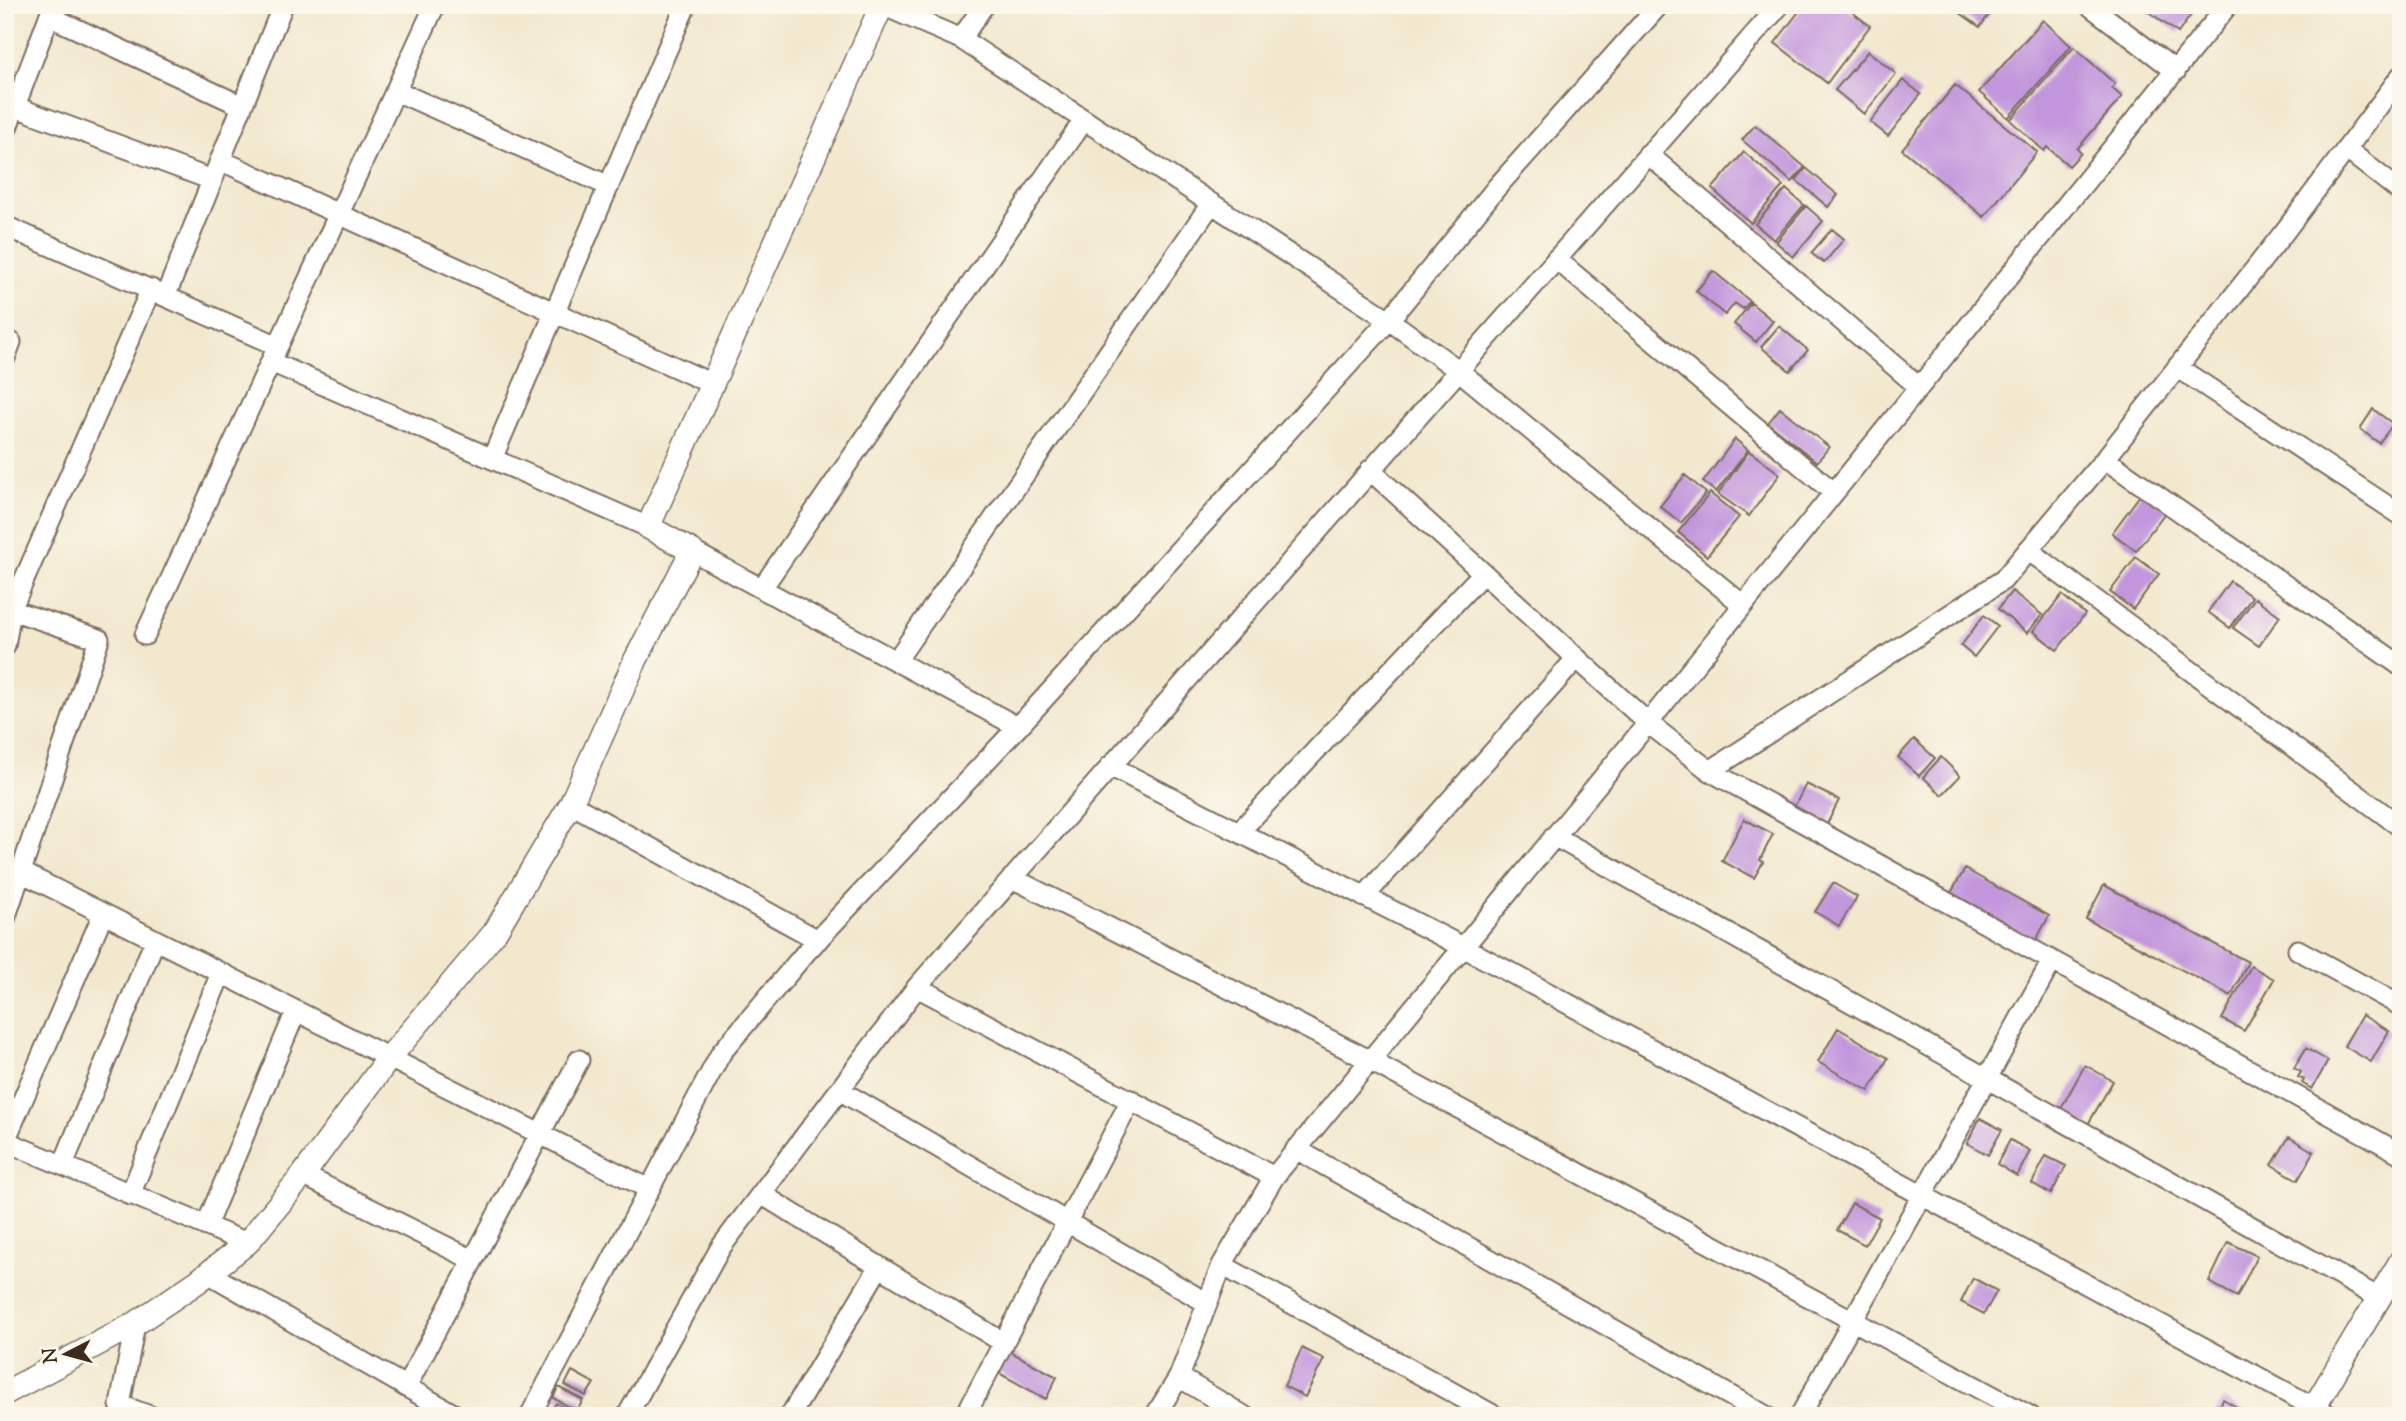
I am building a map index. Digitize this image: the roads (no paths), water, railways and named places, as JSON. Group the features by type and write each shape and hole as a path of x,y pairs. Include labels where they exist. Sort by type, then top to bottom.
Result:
{"street":[{"path":"5,646 8,609 212,180 283,5"},
{"path":"145,635 435,5"},
{"path":"492,459 686,5"},
{"path":"648,527 882,5 961,39 1389,320 1458,370 1743,605"},
{"path":"961,39 984,5"},
{"path":"530,1416 721,1052 818,940 1018,727 1389,320 1497,187 1659,5"},
{"path":"627,1416 721,1247 916,987 1780,5"},
{"path":"2089,5 2176,71"},
{"path":"1155,1416 1179,1377 1222,1265 1274,1177 1648,723 2228,5"},
{"path":"5,133 10,105 51,11 242,106"},
{"path":"1710,771 2003,580 2178,367 2285,231 2401,76"},
{"path":"396,91 609,186"},
{"path":"10,105 212,180"},
{"path":"762,588 1084,120"},
{"path":"2346,149 2401,192"},
{"path":"1648,154 1919,387"},
{"path":"220,160 712,384"},
{"path":"896,661 1211,204"},
{"path":"5,226 158,292 275,354 492,459 648,527 1018,727"},
{"path":"1556,259 1833,492"},
{"path":"5,339 11,342 5,358"},
{"path":"2178,367 2401,515"},
{"path":"2105,459 2401,666"},
{"path":"1370,470 1648,723 1710,771 2401,1154"},
{"path":"2028,550 2401,827"},
{"path":"5,1393 135,1324 208,1273 247,1243 303,1175 389,1058 495,932 571,804 636,659 692,551"},
{"path":"1239,832 1483,573"},
{"path":"5,919 99,639 8,609"},
{"path":"1364,897 1576,659"},
{"path":"1110,766 1463,947 2318,1413 2401,1262"},
{"path":"571,804 818,940"},
{"path":"1554,836 2379,1298"},
{"path":"21,872 649,1189"},
{"path":"1012,878 1369,1060 2031,1416"},
{"path":"103,914 5,1141 247,1243"},
{"path":"63,1165 155,940"},
{"path":"2298,950 2401,1006"},
{"path":"1800,1416 2052,961"},
{"path":"130,1195 221,973"},
{"path":"916,987 1274,1177"},
{"path":"206,1226 296,1011"},
{"path":"406,1387 538,1133 579,1060"},
{"path":"839,1090 1207,1303"},
{"path":"965,1416 1131,1101"},
{"path":"1296,1149 1766,1416"},
{"path":"303,1175 472,1260"},
{"path":"761,1194 1004,1343"},
{"path":"1222,1265 1495,1416"},
{"path":"790,1416 879,1267"},
{"path":"208,1273 457,1416"},
{"path":"135,1324 120,1405 150,1416"},
{"path":"1179,1377 1244,1416"}]}
